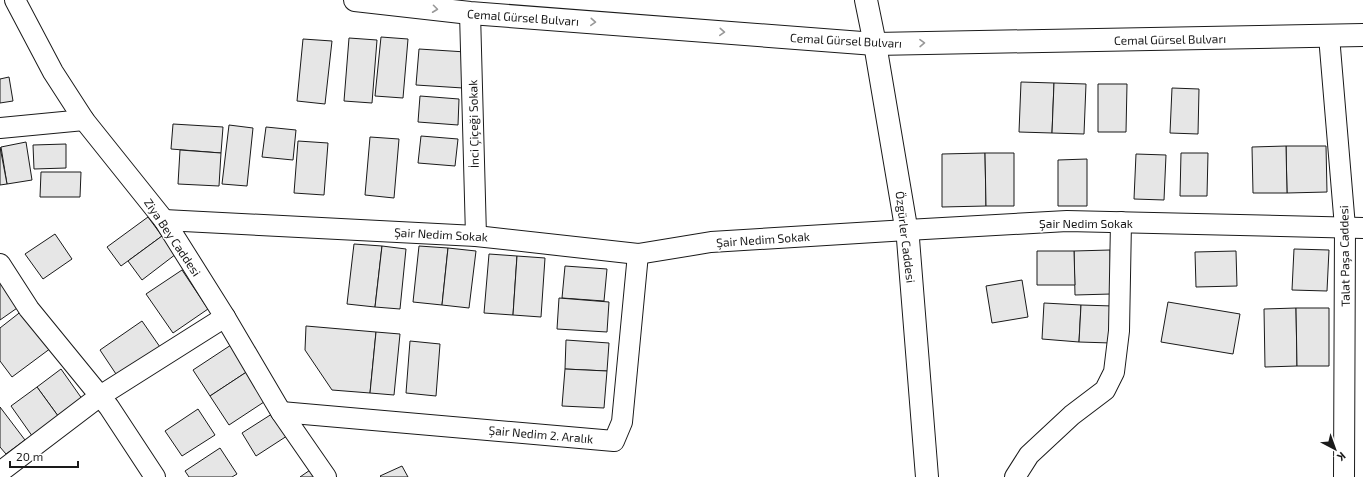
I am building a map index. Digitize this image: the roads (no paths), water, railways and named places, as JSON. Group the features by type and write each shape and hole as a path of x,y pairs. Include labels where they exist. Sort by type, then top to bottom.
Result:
{"street":[{"name":"Ziya Bey Caddesi","path":"15,0 53,72 84,120 164,220 225,317 281,412 326,477"},
{"name":"Cemal Gürsel Bulvarı","path":"355,0 470,13 875,44 1363,35"},
{"name":"Özgürler Caddesi","path":"866,0 907,230 927,477"},
{"name":"İnci Çiçeği Sokak","path":"470,13 476,236"},
{"name":"Talat Paşa Caddesi","path":"1329,36 1354,228 1344,477"},
{"path":"0,128 84,120"},
{"name":"Şair Nedim Sokak","path":"164,220 476,236 638,254 711,242 1067,221 1354,228"},
{"path":"1015,477 1029,455 1034,450 1072,415 1105,390 1114,372 1119,331 1121,222"},
{"name":"Şair Nedim 2. Aralık","path":"281,412 614,441 622,422 638,254"},
{"path":"0,264 29,309 109,407 155,477"},
{"path":"0,472 100,396 225,317"}]}
